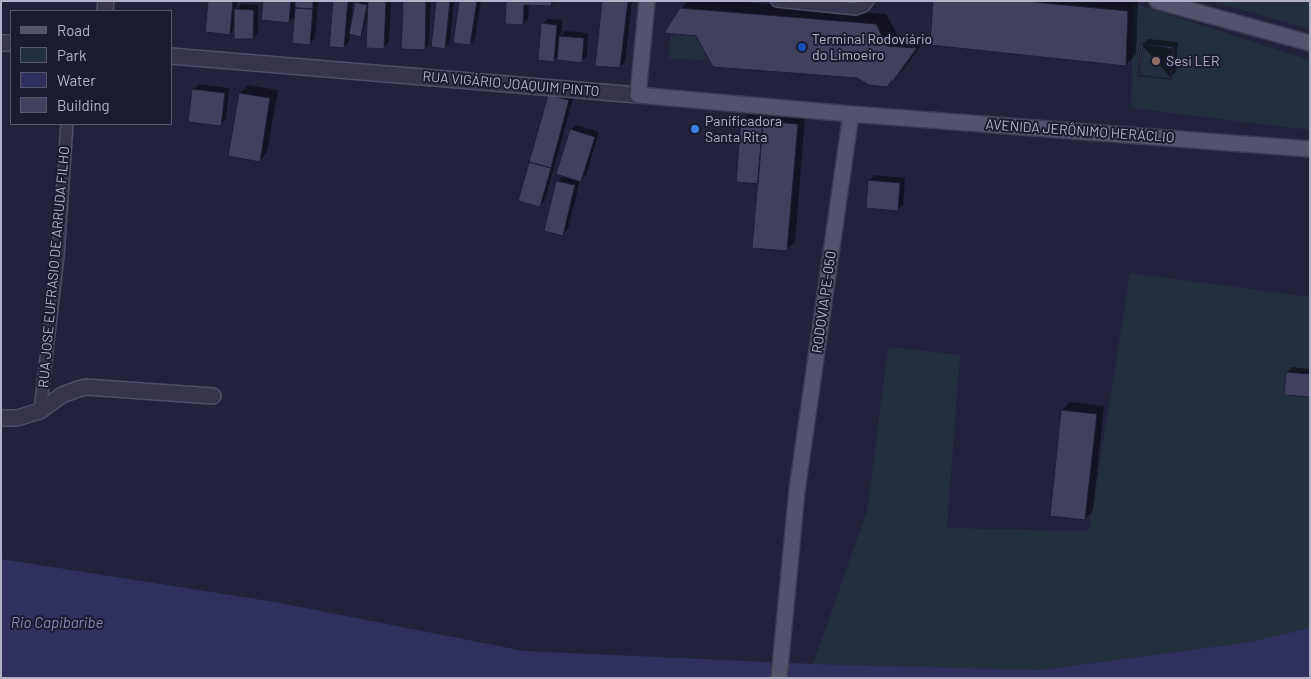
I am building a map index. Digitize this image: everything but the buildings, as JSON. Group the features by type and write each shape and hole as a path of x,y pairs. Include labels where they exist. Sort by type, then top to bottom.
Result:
{"main road":[{"path":"638,95 647,1"},
{"path":"1157,1 1310,43"},
{"name":"RUA VIGÁRIO JOAQUIM PINTO","path":"638,95 850,114"},
{"name":"AVENIDA JERÔNIMO HERÁCLIO","path":"850,114 1310,149"},
{"name":"RODOVIA PE-050","path":"778,678 797,490 850,114"}],"street":[{"name":"RUA VIGÁRIO JOAQUIM PINTO","path":"172,56 638,95"},
{"path":"1,418 17,418 40,411 62,395 78,388 213,396"}],"lane":[{"path":"776,1 856,9 864,6 868,1"},
{"name":"RUA JOSE EUFRASIO DE ARRUDA FILHO","path":"40,411 58,256 67,125"}],"green space":[{"path":"1211,1 1310,1 1310,29"},
{"path":"1133,3 1310,60 1310,130 1131,108"},
{"path":"671,33 696,36 710,60 669,59"},
{"path":"1130,273 1310,297 1310,628 1250,642 1041,670 813,664 867,511 888,347 960,355 947,528 1089,531"}],"water":[{"name":"Rio Capibaribe","path":"1,559 275,602 524,651 813,664 1041,670 1250,642 1310,628 1310,678 1,678"}],"place":[{"name":"Terminal Rodoviário do Limoeiro","path":"802,47"},
{"name":"Sesi LER","path":"1156,61"},
{"name":"Panificadora Santa Rita","path":"695,129"}]}
